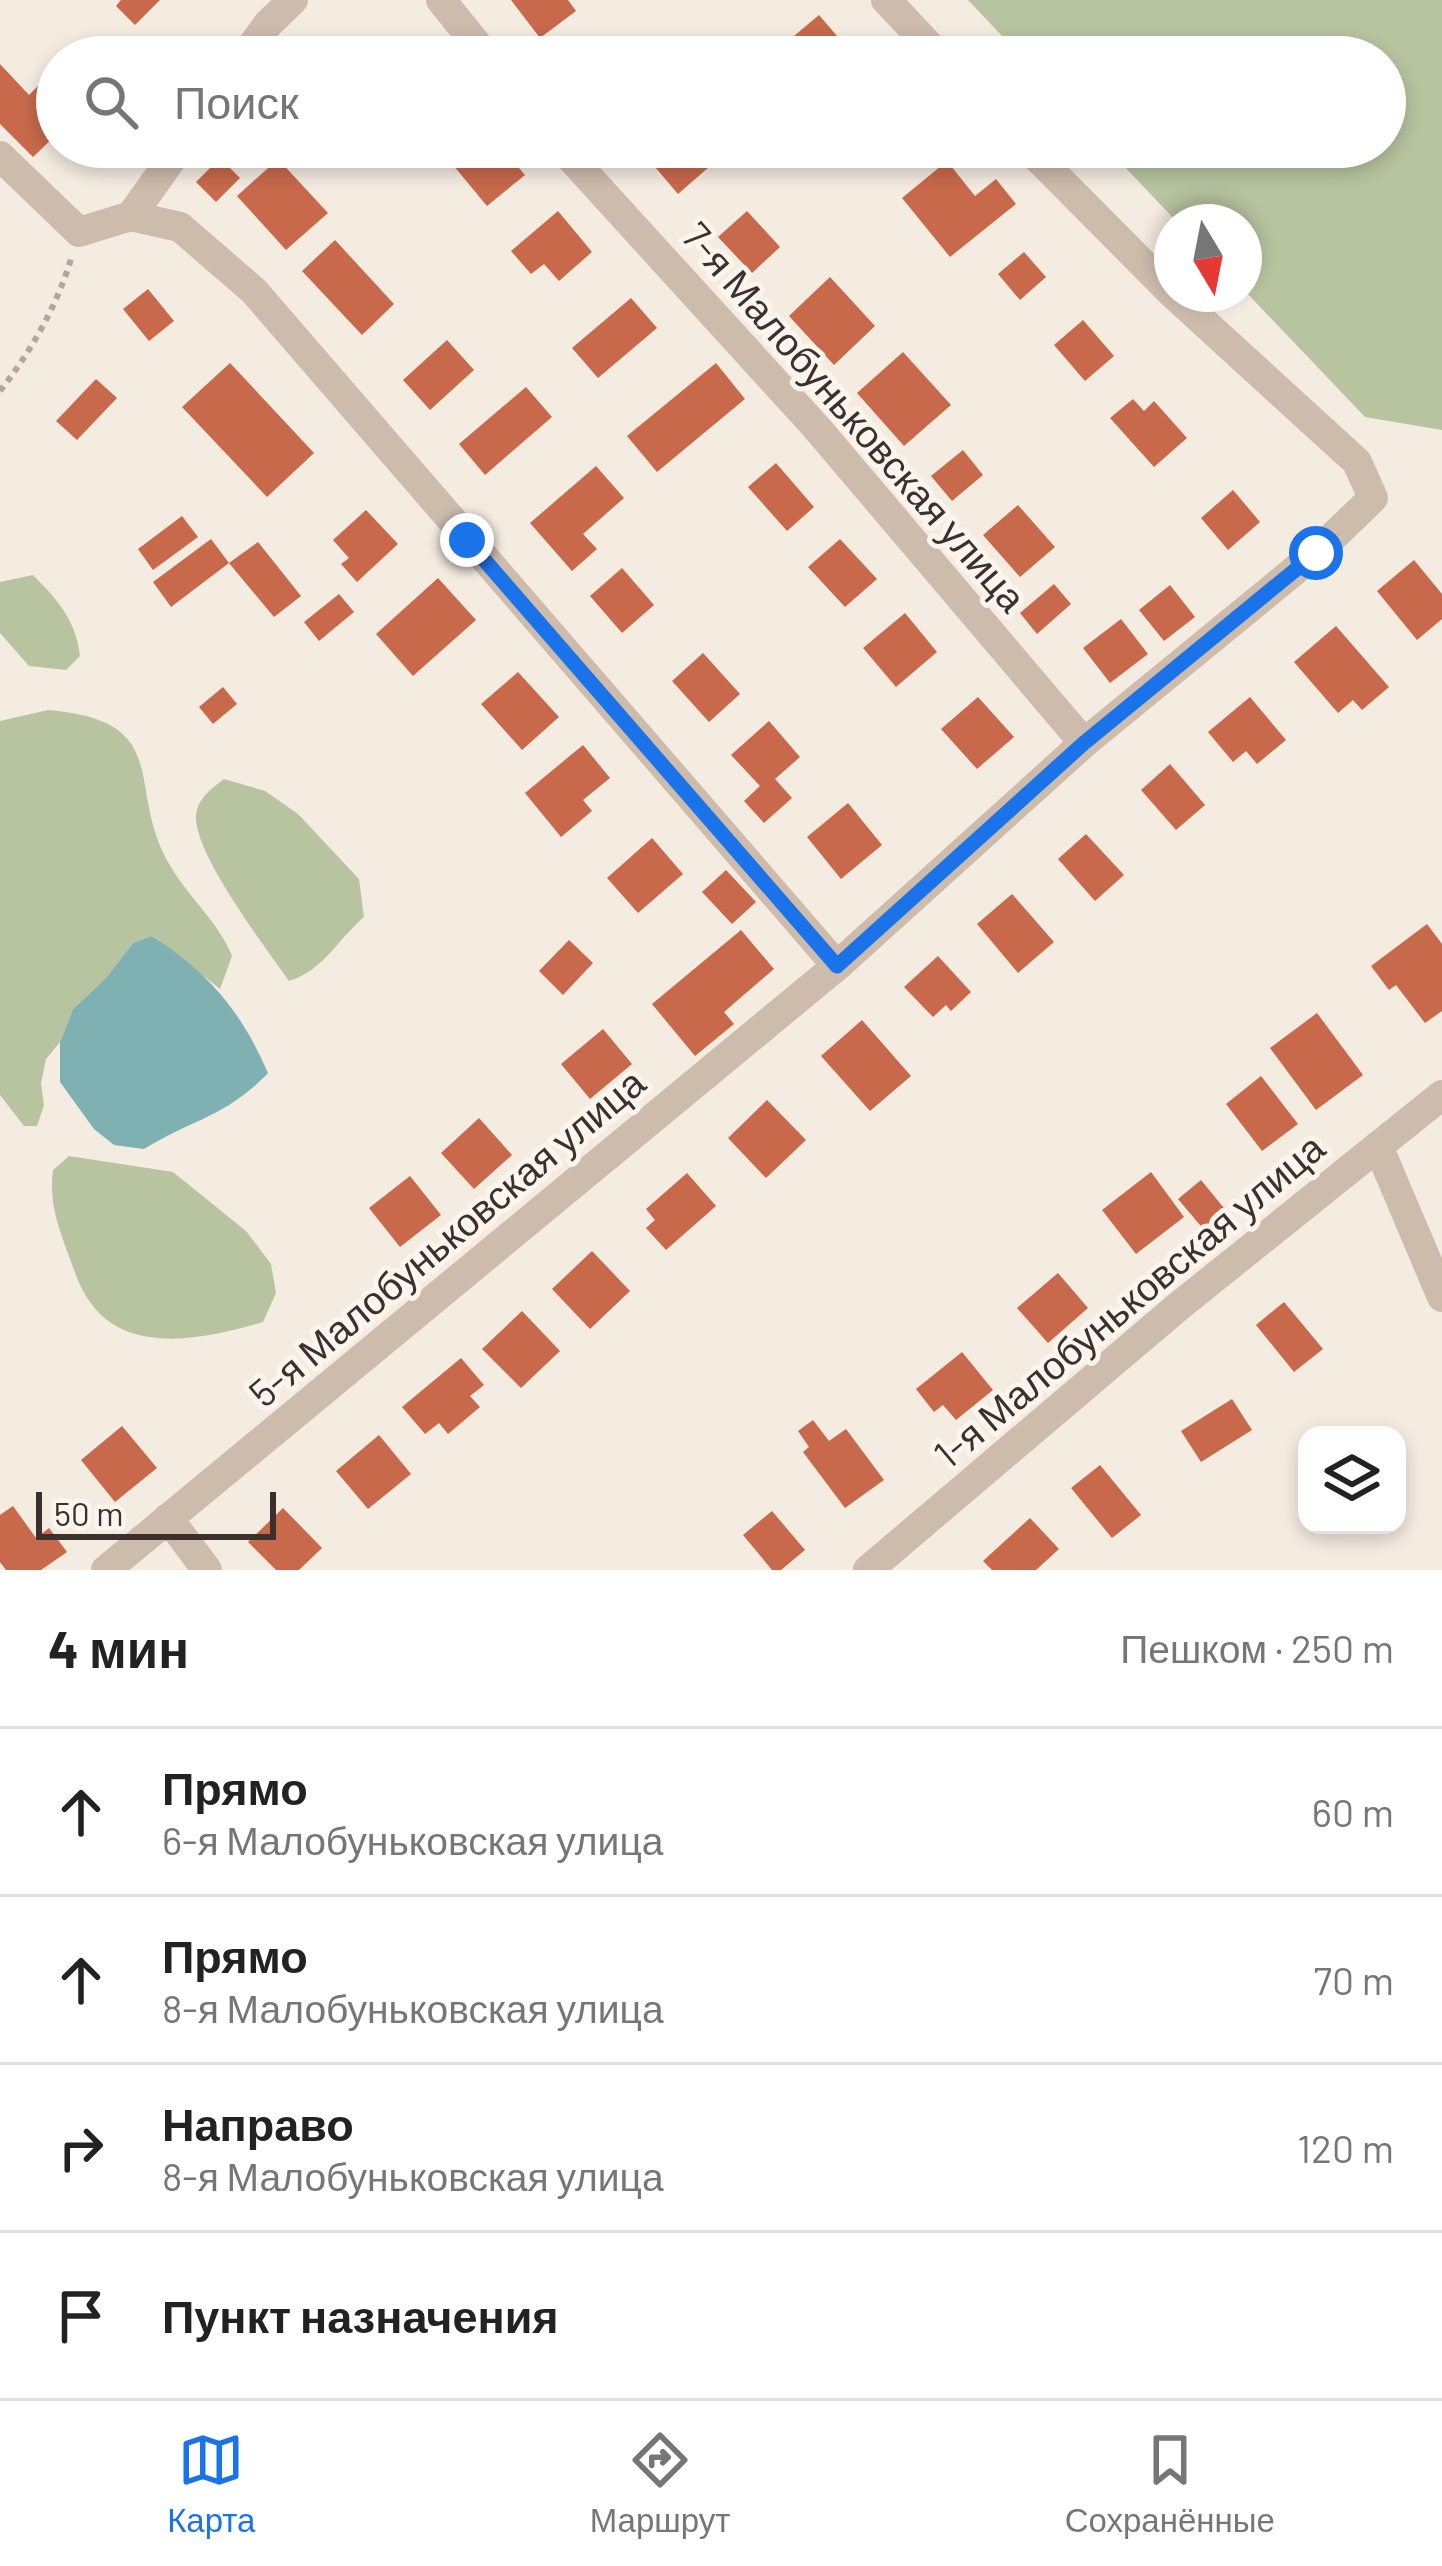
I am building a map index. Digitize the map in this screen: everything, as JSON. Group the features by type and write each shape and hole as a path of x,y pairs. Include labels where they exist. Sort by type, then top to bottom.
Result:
{"street":[{"path":"259,36 293,0"},
{"path":"440,0 470,36"},
{"path":"886,0 920,36"},
{"path":"0,156 79,232 131,216 180,226 254,291 837,966"},
{"path":"131,216 165,168"},
{"name":"7-я Малобуньковская улица","path":"580,168 831,444 1084,743"},
{"path":"1048,168 1154,275"},
{"name":"5-я Малобуньковская улица","path":"106,1570 837,966 1084,743 1316,553 1373,498 1357,463 1194,312"},
{"name":"1-я Малобуньковская улица","path":"868,1570 1179,1306 1442,1095"},
{"path":"1378,1146 1442,1297"},
{"path":"167,1518 207,1570"}],"path":[{"path":"0,391 21,364 64,281 79,232"}],"green space":[{"path":"968,0 1442,0 1442,430 1365,417 1262,309 1262,204 1160,204 1126,168 1406,168 1406,36 1002,36"},
{"path":"33,575 57,602 74,632 80,656 66,670 29,666 0,633 0,582"},
{"path":"48,710 88,717 114,728 130,743 140,761 156,834 168,862 232,956 220,989 153,936 133,943 73,1009 60,1042 46,1059 41,1083 44,1105 37,1126 24,1126 0,1095 0,721"},
{"path":"224,779 265,791 298,814 359,879 364,917 321,962 289,981 233,900 198,832 200,803"},
{"path":"69,1156 173,1172 246,1231 271,1264 276,1293 263,1322 171,1339 126,1331 106,1319 80,1284 55,1211 53,1170"}],"water":[{"path":"152,936 221,995 268,1073 223,1108 144,1149 114,1145 94,1129 60,1082 60,1042 73,1009 133,943"}],"building":[{"path":"121,0 160,0 135,25 116,6"},
{"path":"511,0 568,0 576,11 538,36"},
{"path":"819,15 837,36 794,36"},
{"path":"0,64 29,95 36,88 36,154 33,157 0,124"},
{"path":"210,168 230,168 240,178 216,202 196,182"},
{"path":"268,168 286,168 328,213 286,250 237,196"},
{"path":"455,168 519,168 525,175 487,206"},
{"path":"656,168 708,168 678,194"},
{"path":"938,168 953,168 975,196 996,179 1016,204 950,257 902,198"},
{"path":"558,211 592,252 559,281 544,264 531,274 511,251"},
{"path":"747,211 780,247 752,273 718,237"},
{"path":"335,240 394,304 362,335 302,271"},
{"path":"1024,252 1046,277 1020,300 998,274"},
{"path":"830,277 875,326 834,365 789,316"},
{"path":"148,289 174,321 149,341 123,309"},
{"path":"631,298 657,328 598,378 572,348"},
{"path":"1083,320 1114,356 1085,381 1054,345"},
{"path":"447,340 474,370 430,410 403,380"},
{"path":"903,352 951,405 904,446 857,393"},
{"path":"230,363 314,453 267,497 182,407"},
{"path":"716,363 745,399 657,472 627,436"},
{"path":"96,379 117,398 77,440 56,421"},
{"path":"526,387 552,417 485,475 459,444"},
{"path":"1133,399 1144,411 1154,401 1187,438 1154,467 1110,418"},
{"path":"963,450 983,475 952,501 931,476"},
{"path":"776,463 814,507 787,531 748,487"},
{"path":"596,466 624,498 583,534 597,549 572,571 530,523"},
{"path":"1233,490 1260,522 1228,550 1201,518"},
{"path":"1018,505 1055,547 1020,577 983,535"},
{"path":"366,510 398,544 357,582 341,564 349,558 333,540"},
{"path":"182,516 198,537 153,570 138,549"},
{"path":"211,539 229,563 171,607 153,582"},
{"path":"840,539 877,579 845,607 808,567"},
{"path":"258,542 301,596 274,617 229,563"},
{"path":"1414,560 1442,594 1442,619 1417,640 1377,591"},
{"path":"622,568 654,605 622,633 590,596"},
{"path":"438,578 476,620 413,676 376,634"},
{"path":"1054,584 1071,604 1037,634 1020,613"},
{"path":"1170,585 1195,617 1164,641 1139,610"},
{"path":"339,594 354,612 319,641 304,622"},
{"path":"905,613 937,652 896,687 863,648"},
{"path":"1121,619 1148,654 1110,683 1083,648"},
{"path":"1336,626 1389,687 1362,710 1353,700 1338,713 1294,662"},
{"path":"703,653 740,694 709,722 672,681"},
{"path":"518,672 559,717 522,750 481,704"},
{"path":"223,687 237,704 213,724 199,707"},
{"path":"978,697 1014,737 977,769 941,729"},
{"path":"1250,697 1286,740 1257,764 1246,751 1233,762 1208,732"},
{"path":"769,721 800,757 775,779 792,798 764,823 744,801 760,786 731,755"},
{"path":"583,745 610,778 583,800 592,811 561,837 525,793"},
{"path":"1170,764 1205,805 1176,830 1141,790"},
{"path":"848,803 882,845 841,879 807,837"},
{"path":"1086,834 1124,875 1095,901 1058,859"},
{"path":"652,838 683,874 638,913 607,878"},
{"path":"726,870 756,902 732,924 702,892"},
{"path":"1012,894 1054,942 1018,973 977,924"},
{"path":"1427,924 1442,944 1442,1011 1425,1023 1396,985 1389,990 1371,966"},
{"path":"741,930 774,969 724,1012 734,1024 695,1056 652,1004"},
{"path":"569,940 593,963 563,995 539,971"},
{"path":"938,956 971,992 951,1011 946,1005 933,1017 904,987"},
{"path":"1317,1013 1363,1075 1316,1110 1270,1048"},
{"path":"862,1020 911,1076 870,1111 821,1056"},
{"path":"603,1029 632,1064 590,1099 561,1064"},
{"path":"1261,1076 1298,1124 1262,1151 1226,1104"},
{"path":"767,1100 806,1140 766,1178 728,1138"},
{"path":"479,1118 512,1155 474,1189 441,1153"},
{"path":"1151,1172 1184,1217 1136,1254 1102,1210"},
{"path":"687,1173 716,1206 666,1250 646,1228 655,1220 646,1209"},
{"path":"410,1176 441,1215 400,1247 369,1208"},
{"path":"1201,1180 1228,1213 1205,1231 1178,1199"},
{"path":"592,1251 630,1291 590,1329 552,1289"},
{"path":"1058,1273 1088,1308 1048,1343 1017,1308"},
{"path":"1284,1302 1323,1349 1294,1372 1256,1325"},
{"path":"522,1311 560,1351 521,1388 482,1349"},
{"path":"962,1352 993,1390 956,1420 943,1405 934,1412 916,1389"},
{"path":"461,1358 484,1385 470,1396 480,1407 448,1434 439,1423 425,1434 402,1407"},
{"path":"1232,1399 1252,1430 1201,1462 1181,1431"},
{"path":"813,1420 829,1441 846,1429 884,1480 845,1508 803,1452 809,1447 798,1431"},
{"path":"122,1426 157,1468 115,1502 81,1460"},
{"path":"379,1435 411,1474 368,1509 336,1471"},
{"path":"1100,1465 1141,1515 1112,1538 1071,1488"},
{"path":"13,1506 36,1538 49,1528 67,1552 41,1570 6,1570 0,1562 0,1515"},
{"path":"283,1508 322,1548 299,1570 276,1570 248,1542"},
{"path":"772,1511 805,1550 781,1570 772,1570 743,1535"},
{"path":"1030,1518 1059,1549 1036,1570 992,1570 983,1561"}],"route":[{"path":"467,540 837,966 1084,743 1316,553"}]}
